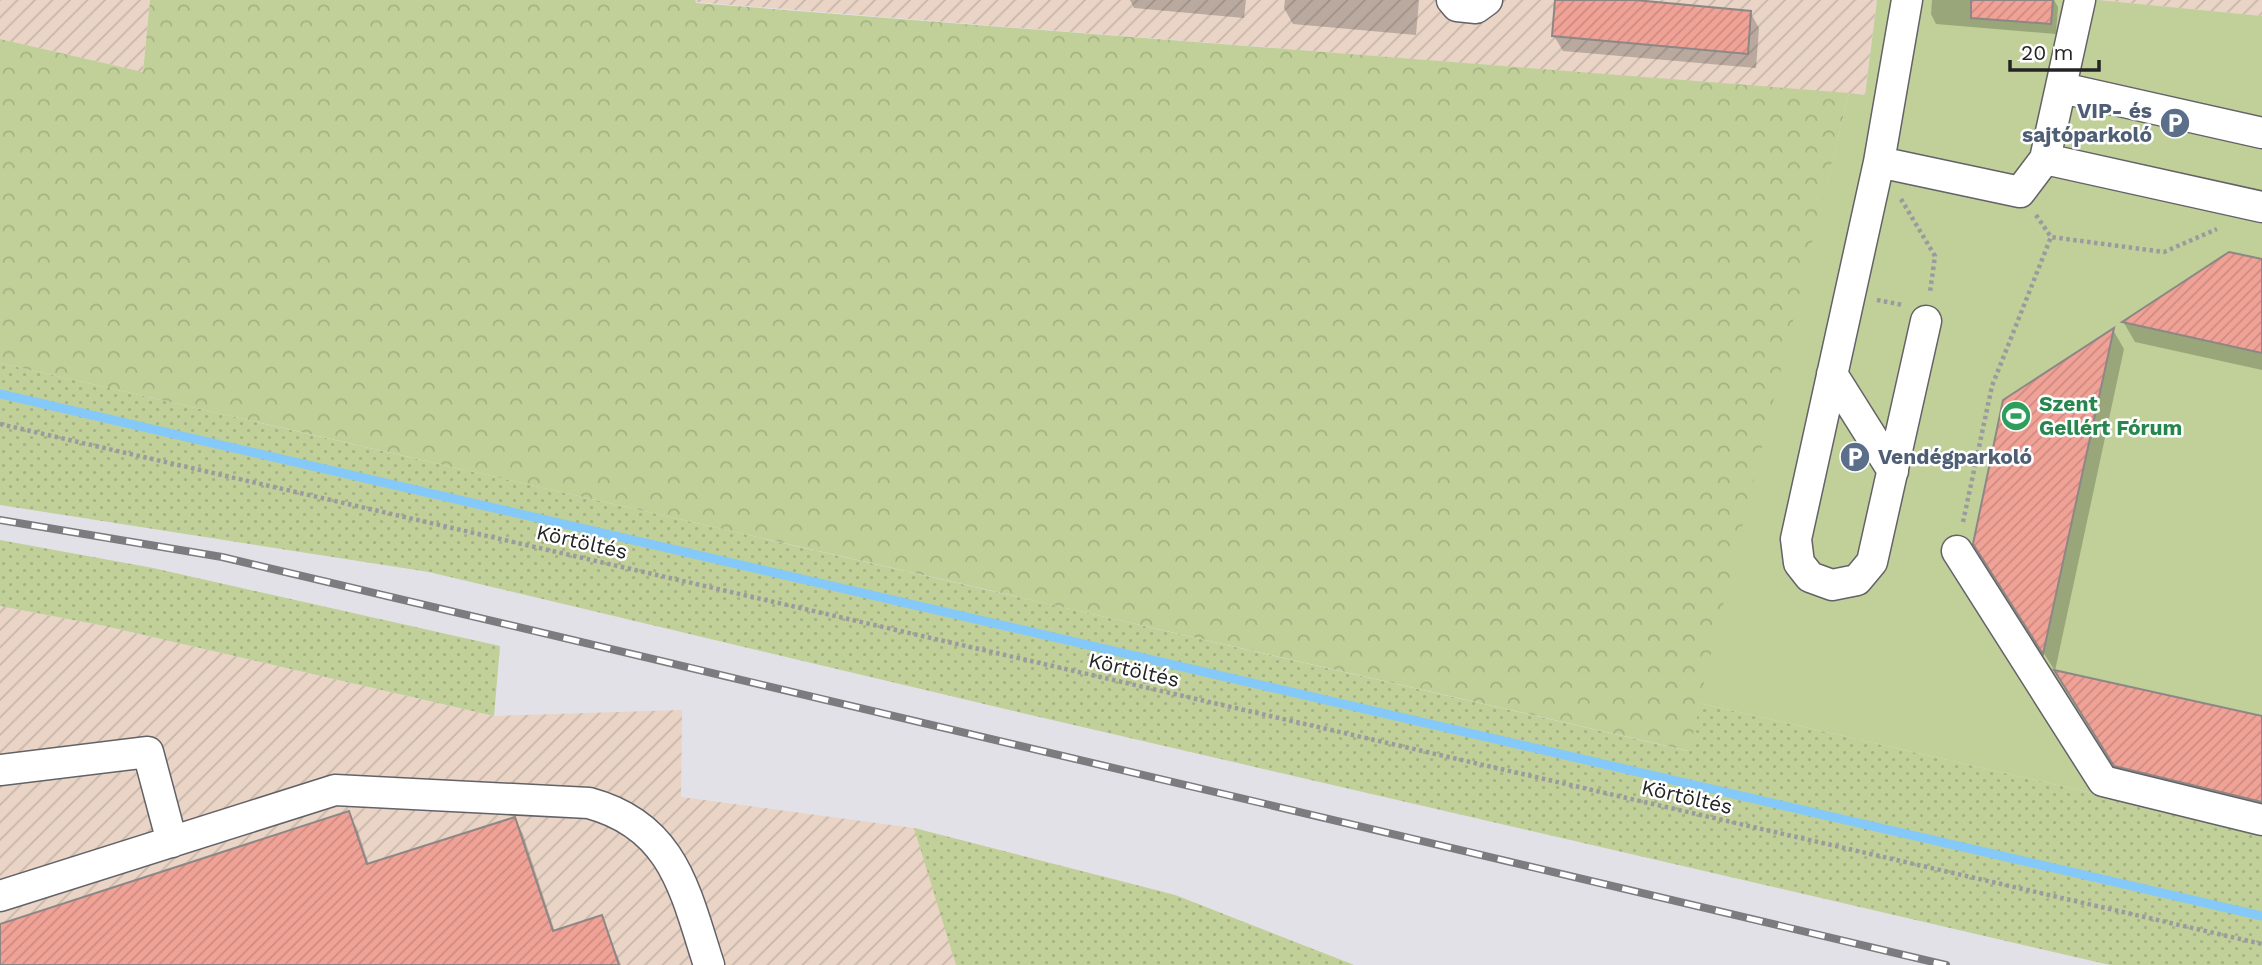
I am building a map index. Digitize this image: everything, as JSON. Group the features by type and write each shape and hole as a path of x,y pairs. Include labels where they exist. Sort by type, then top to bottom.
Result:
{"lane":[{"path":"1452,0 1457,6 1476,8 1488,0"},
{"path":"1907,0 1879,162 1796,540 1799,563 1810,577 1832,585 1857,580 1872,562 1927,316"},
{"path":"1879,162 2020,192 2045,159 2080,0"},
{"path":"2062,88 2262,133"},
{"path":"2045,159 2262,207"},
{"path":"1832,374 1893,471"},
{"path":"1957,551 2103,781 2262,820"},
{"path":"0,770 148,752 172,842"},
{"path":"0,896 335,790 589,803 618,811 661,846 677,872 709,965"}],"path":[{"path":"1850,295 1927,316 1935,256 1879,162"},
{"path":"2020,192 2051,237 2164,252 2221,227"},
{"path":"1957,551 1992,386 2051,237"},
{"name":"Körtöltés","path":"0,424 2262,944"}],"shaded area":[{"path":"0,0 150,0 143,72 0,39"},
{"path":"695,0 1877,0 1865,95"},
{"path":"2098,0 2262,0 2262,16"},
{"path":"0,606 105,626 494,716 682,710 681,797 914,828 1175,895 1354,965 0,965"}],"green space":[{"path":"150,0 695,0 696,3 1849,93 1689,751 0,363 0,39 143,72"},
{"name":"Szent Gellért Fórum","path":"1877,0 2098,0 2262,16 2262,832 1699,703 1849,93 1865,95"},
{"path":"0,363 1688,751 1699,703 2262,832 2262,965 2110,965 1022,713 429,572 0,505"},
{"path":"0,540 153,568 500,646 494,716 105,626 0,606"},
{"path":"914,828 1175,895 1354,965 956,965"}],"building":[{"path":"1555,0 1635,0 1751,11 1748,54 1552,36"},
{"path":"1971,0 2053,0 2051,24 1971,18"},
{"path":"2229,252 2262,259 2262,353 2122,322"},
{"path":"2114,328 2043,654 1973,544 2003,400"},
{"path":"2054,670 2262,716 2262,802 2114,766"},
{"path":"349,811 367,864 515,817 553,931 602,915 619,965 0,965 0,924"}],"waterway":[{"path":"0,394 2262,916"}],"railway":[{"path":"0,520 222,557 1946,965"}],"place":[{"name":"VIP- és sajtóparkoló","path":"2175,123"},
{"name":"Szent Gellért Fórum","path":"2016,416"},
{"name":"Vendégparkoló","path":"1855,457"}]}
